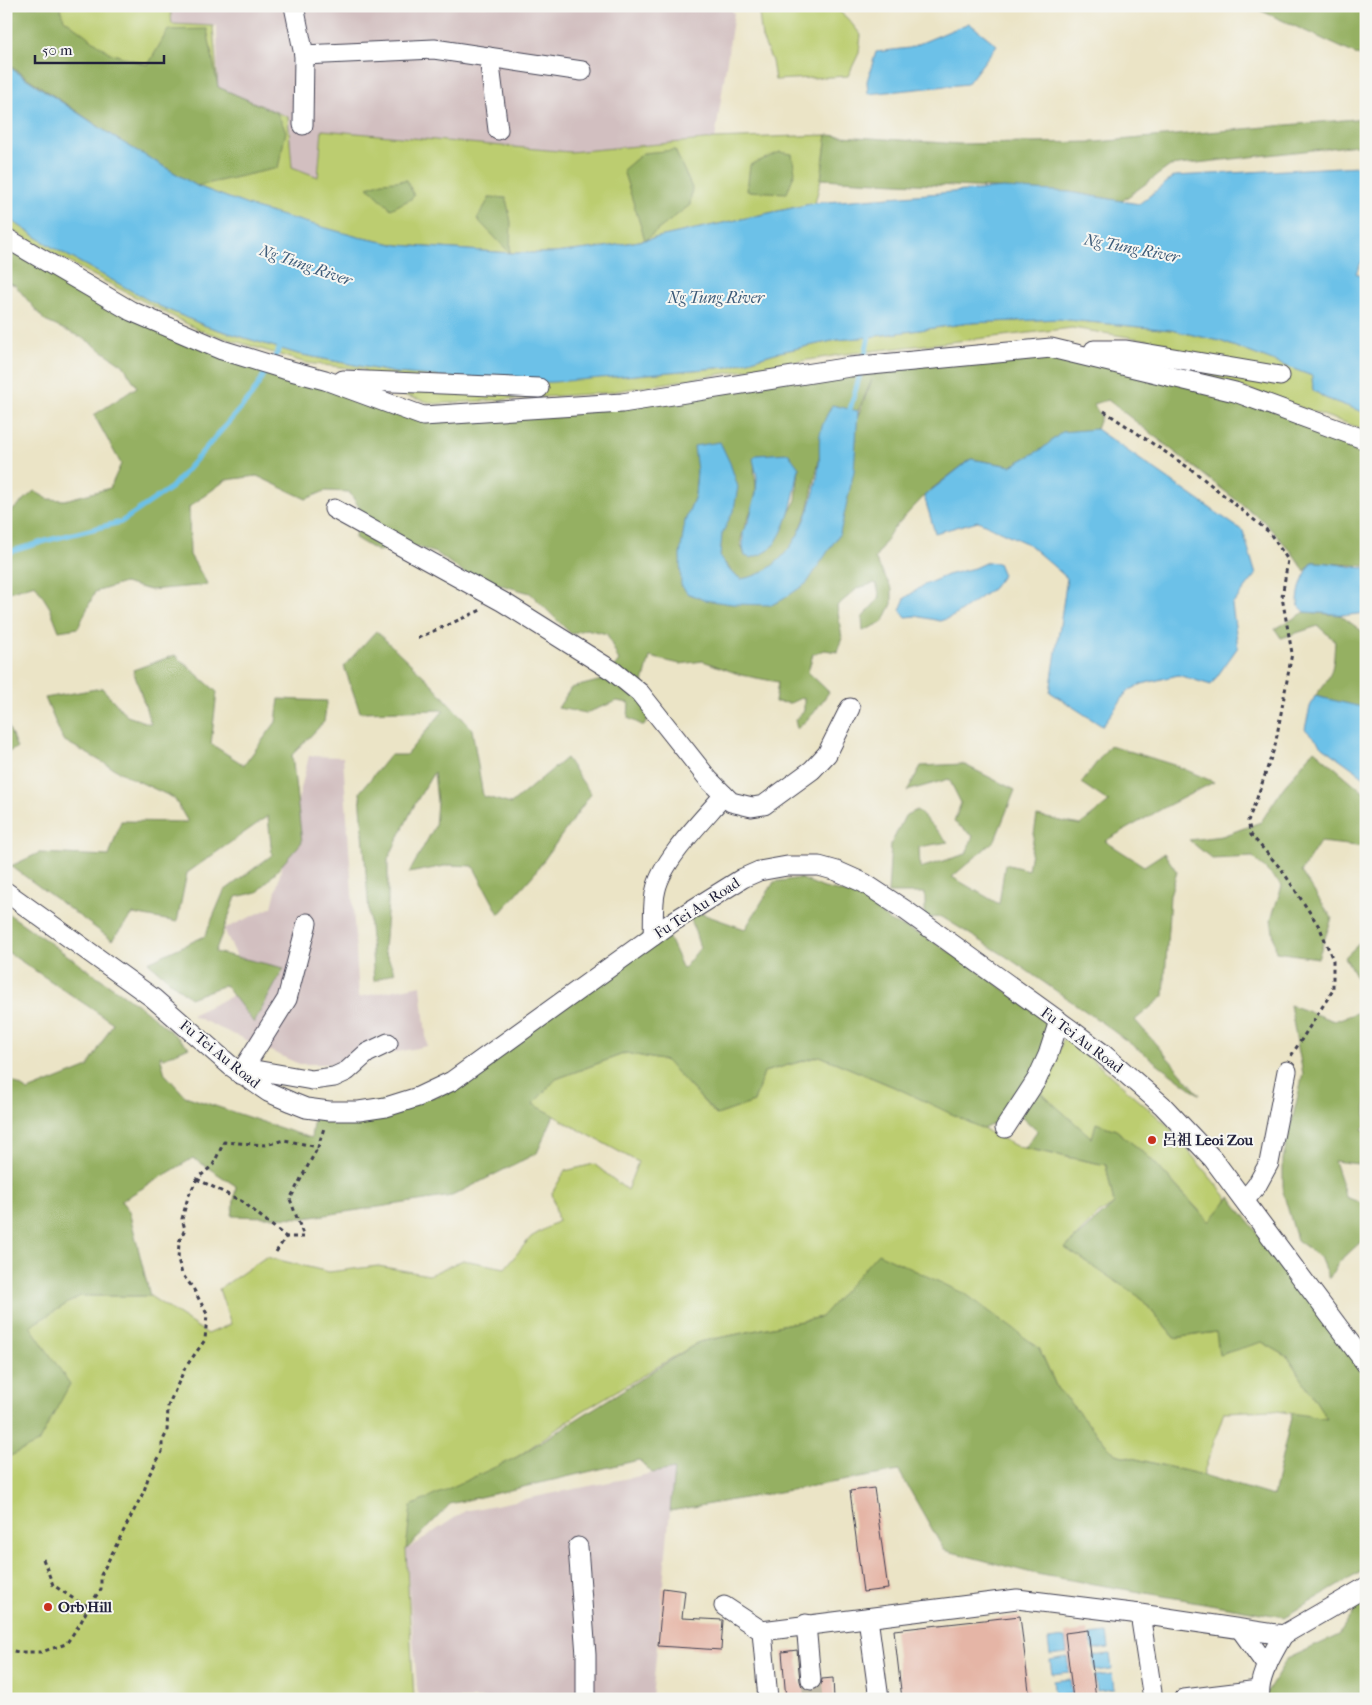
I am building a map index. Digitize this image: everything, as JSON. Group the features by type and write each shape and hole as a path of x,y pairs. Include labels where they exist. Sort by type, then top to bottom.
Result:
{"street":[{"path":"294,6 304,55 303,125"},
{"path":"304,55 434,49 582,72"},
{"path":"489,57 498,130"},
{"path":"6,238 131,311 222,350 284,370 325,380 423,416 622,403 850,367 1054,348 1126,350 1280,376"},
{"path":"1054,348 1235,392 1366,440"},
{"path":"325,380 539,388"},
{"path":"334,510 503,602 613,671 640,694 709,780 731,802 752,808 764,804 812,770 827,754 850,708"},
{"path":"653,936 655,890 662,873 674,854 724,795"},
{"name":"Fu Tei Au Road","path":"6,892 154,998 240,1074 268,1092 306,1108 358,1112 418,1098 452,1081 653,936 724,888 743,878 759,871 787,866 819,866 852,877 888,899 1059,1021 1102,1053 1162,1105 1213,1159 1366,1364"},
{"path":"240,1074 287,999 307,922"},
{"path":"1005,1128 1037,1079 1048,1055 1059,1021"},
{"path":"240,1074 255,1070 312,1080 334,1077 347,1071 367,1054 388,1044"},
{"path":"1245,1200 1257,1185 1269,1163 1287,1071"},
{"path":"578,1548 586,1655 586,1699"},
{"path":"1184,1699 1259,1694 1266,1666 1283,1635 1366,1587"},
{"path":"724,1606 762,1631 806,1624 1018,1600 1140,1614 1283,1635"},
{"path":"1140,1614 1152,1699"},
{"path":"868,1618 878,1699"},
{"path":"806,1624 811,1680"},
{"path":"1241,1630 1266,1666"},
{"path":"762,1631 768,1699"}],"path":[{"path":"1104,411 1194,472 1269,532 1288,560 1282,597 1292,653 1275,746 1258,798 1248,821 1251,835 1282,870 1320,928 1333,960 1333,990 1292,1052 1287,1071"},
{"path":"418,638 503,602"},
{"path":"197,1179 243,1202 286,1237 304,1237 290,1199 318,1147 329,1111"},
{"path":"6,1649 18,1652 41,1652 66,1644 101,1589 101,1575 162,1452 162,1442 167,1432 168,1406 184,1368 205,1340 207,1314 193,1288 182,1274 178,1259 179,1242 185,1229 182,1219 188,1197 197,1179 213,1165 224,1142 266,1144 284,1140 318,1147"},
{"path":"276,1252 286,1237"},
{"path":"43,1559 53,1585 80,1604 89,1606"}],"shaded area":[{"path":"170,6 729,6 734,13 715,139 558,153 322,130 318,178 292,167 288,117 218,87 217,26 172,24"},
{"path":"309,756 343,757 359,997 421,985 427,1046 338,1064 299,1064 191,1015 251,987 224,929 272,907"},
{"path":"674,1469 652,1699 418,1699 406,1550 465,1511"}],"green space":[{"path":"6,6 170,6 172,24 213,26 218,87 288,117 292,167 318,177 322,130 570,152 715,139 827,135 821,179 815,203 605,247 555,253 510,253 398,245 358,237 258,209 197,186 117,139 6,65"},
{"path":"6,6 59,6 64,19 110,53 148,65 168,30 207,29 218,87 277,113 286,131 278,168 197,186 117,139 6,63"},
{"path":"758,6 833,6 848,19 861,35 859,53 848,76 775,80 772,61 762,38"},
{"path":"1251,6 1342,6 1366,12 1366,59"},
{"path":"1366,118 1366,144 1170,166 1122,201 1069,192 821,179 827,135 959,144 1097,142"},
{"path":"675,150 692,188 690,205 645,240 623,170 643,153"},
{"path":"780,152 792,154 795,172 787,193 747,191 750,165"},
{"path":"407,180 414,196 391,209 368,187 382,182"},
{"path":"490,197 506,198 511,222 510,253 477,219"},
{"path":"6,217 52,247 159,306 206,326 298,354 396,373 609,377 647,374 728,367 775,353 837,340 970,323 1058,319 1171,330 1220,341 1312,376 1313,390 1325,398 1366,413 1366,430 1172,363 1167,343 1072,328 845,354 605,393 435,404 364,384 365,370 306,363 199,330 87,272 6,227"},
{"path":"6,239 170,328 423,416 1051,348 1220,388 1357,445 1355,452 1366,456 1366,566 1313,562 1305,571 1291,551 1263,521 1108,400 1093,404 1101,416 1096,429 1063,435 1011,466 971,459 929,491 892,530 875,559 892,589 892,604 883,622 863,631 862,618 880,597 876,583 858,588 837,606 842,638 837,652 825,650 813,654 808,672 829,692 813,714 797,729 795,720 804,710 804,697 790,703 775,702 778,682 741,675 703,661 680,664 650,657 643,683 650,715 644,726 628,718 629,703 617,701 586,713 558,708 571,688 606,679 619,661 607,634 586,629 571,634 530,593 464,573 438,554 418,547 377,551 355,538 359,507 349,492 325,491 306,499 257,476 226,480 189,507 190,555 208,585 150,590 124,583 95,592 78,628 59,631 50,608 35,584 6,593 6,513 14,509 34,491 48,499 65,500 110,488 121,464 94,415 137,387 123,365 85,339 45,321 15,285 6,282","holes":["872,380 857,418 840,533 728,604 685,521 695,496 697,471 720,557 733,573 741,579 757,579 791,551 808,511 830,408 858,411","759,455 799,468 796,500 769,550 745,556 741,540 755,499 754,468"]},
{"path":"1305,612 1340,615 1366,634 1366,709 1315,696 1326,682 1331,671 1335,641 1318,626 1281,638 1275,629"},
{"path":"376,631 431,683 472,729 483,796 511,804 566,758 591,794 534,874 499,914 473,866 450,865 409,873 435,826 437,802 434,772 415,804 388,859 388,902 384,950 395,972 374,981 360,792 390,755 406,755 444,710 360,712 344,666"},
{"path":"175,655 217,692 211,744 244,765 276,722 279,699 327,701 324,722 292,755 302,842 258,892 236,897 215,952 284,968 254,1023 225,985 190,998 148,962 205,936 224,891 272,855 268,816 187,873 177,922 133,914 112,940 11,866 39,853 109,856 121,821 188,822 174,798 129,777 63,740 45,698 102,688 127,716 151,724 133,670"},
{"path":"6,721 17,748 6,753"},
{"path":"1110,745 1177,766 1214,782 1105,841 1144,866 1164,853 1177,872 1170,895 1164,996 1135,1020 1200,1095 1097,1019 1007,957 942,917 925,918 925,893 888,893 891,844 905,816 917,810 948,842 919,847 920,868 966,854 973,836 954,822 961,803 949,779 907,791 921,766 963,764 1015,790 995,840 952,877 999,904 1005,864 1028,870 1037,816 1080,825 1109,802 1081,783"},
{"path":"1314,750 1366,794 1366,847 1320,842 1301,872 1332,918 1318,958 1276,952 1271,919 1282,886 1253,857 1212,859 1189,840 1222,836 1261,822 1283,788"},
{"path":"800,878 824,888 854,895 866,901 889,921 924,936 964,961 1050,1022 1051,1068 1041,1093 1092,1138 1096,1123 1116,1130 1150,1158 1209,1222 1230,1197 1366,1374 1366,1569 1285,1617 1036,1574 944,1550 899,1471 670,1511 674,1469 652,1473 639,1460 450,1504 406,1550 411,1506 517,1457 699,1342 821,1317 878,1253 967,1295 1039,1348 1057,1388 1115,1454 1203,1475 1273,1496 1292,1413 1327,1419 1288,1357 1262,1342 1219,1355 1216,1332 1174,1338 1141,1298 1065,1248 1114,1204 1106,1165 1025,1148 1037,1131 1017,1112 983,1129 899,1089 820,1056 764,1072 754,1102 717,1115 666,1061 626,1053 556,1079 533,1104 554,1115 537,1153 452,1196 305,1218 232,1216 236,1186 193,1158 121,1201 129,1211 150,1296 80,1296 30,1326 70,1384 38,1443 6,1458 6,1077 28,1091 88,1067 113,1023 6,951 6,912 145,1010 189,1047 164,1058 160,1056 165,1074 185,1096 311,1138 315,1109 440,1096 661,921 683,969 700,948 688,909 745,929 774,882"},
{"path":"1364,939 1366,943 1366,1125 1362,1129 1366,1131 1366,1165 1334,1161 1346,1197 1366,1205 1366,1237 1338,1263 1329,1279 1320,1257 1297,1240 1283,1192 1283,1159 1303,1074 1290,1005 1334,1021 1362,1011 1357,979 1345,957"},
{"path":"1065,1036 1167,1125 1228,1199 1210,1222 1150,1158 1116,1130 1096,1124 1092,1139 1041,1093"},
{"path":"626,1053 667,1061 716,1115 754,1102 764,1072 820,1056 932,1103 1018,1147 1106,1165 1114,1204 1099,1214 1065,1248 1134,1290 1174,1338 1217,1332 1224,1354 1257,1339 1288,1357 1328,1420 1272,1410 1224,1412 1203,1475 1115,1454 1057,1388 1039,1348 821,1317 699,1342 581,1412 517,1457 413,1510 406,1550 414,1699 6,1699 6,1449 30,1326 80,1296 150,1296 208,1334 231,1324 219,1289 266,1257 329,1272 378,1266 429,1275 463,1260 505,1268 531,1237 558,1221 552,1193 565,1171 594,1164 627,1190 638,1162 532,1104 556,1079"},
{"path":"1366,1603 1366,1699 1265,1699 1265,1695 1287,1659 1339,1635 1358,1605"}],"water":[{"path":"969,23 997,45 967,84 868,94 867,81 876,52 909,48"},
{"name":"Ng Tung River","path":"6,65 117,139 197,186 258,209 358,237 398,245 510,253 555,253 645,240 815,203 1003,188 1069,192 1139,204 1175,176 1359,166 1366,164 1366,253 1356,273 1366,278 1366,413 1325,398 1313,390 1312,376 1220,341 1171,330 1058,319 970,323 837,340 775,353 728,367 554,382 523,383 396,373 298,354 206,326 159,306 52,247 6,217"},
{"path":"832,405 858,411 854,471 840,533 807,583 771,605 732,604 704,600 687,593 681,585 680,555 685,521 695,496 697,471 694,446 720,442 738,487 734,509 722,534 720,557 731,572 741,579 759,574 774,564 787,551 806,518 816,482 821,430"},
{"path":"1096,429 1243,531 1256,575 1232,605 1238,647 1211,685 1178,675 1142,684 1128,691 1102,726 1050,692 1067,578 1028,544 978,521 935,533 924,496 971,459 1011,466 1042,449 1062,432"},
{"path":"788,453 799,468 793,500 786,522 776,542 769,550 751,558 745,556 743,532 749,520 756,493 757,477 753,459 756,455"},
{"path":"987,562 998,563 1003,575 992,589 954,616 940,621 916,616 906,617 900,610 905,598 924,585 947,575 974,568"},
{"path":"1313,562 1366,568 1366,613 1349,615 1305,612 1298,605 1299,593 1304,577"},
{"path":"1315,696 1366,708 1366,778 1323,747 1305,729 1310,707"},
{"path":"1107,1633 1109,1648 1093,1650 1090,1635"},
{"path":"1065,1638 1067,1653 1050,1655 1048,1640"},
{"path":"1110,1654 1112,1669 1095,1671 1093,1656"},
{"path":"1067,1657 1069,1672 1052,1674 1050,1660"},
{"path":"1112,1674 1114,1689 1097,1691 1095,1676"},
{"path":"1070,1679 1072,1694 1055,1696 1053,1681"}],"building":[{"path":"874,1488 888,1589 863,1592 850,1491"},
{"path":"663,1588 685,1591 682,1618 723,1620 721,1650 658,1646"},
{"path":"1020,1616 1030,1699 902,1699 894,1630"},
{"path":"1088,1630 1096,1699 1073,1699 1065,1633"},
{"path":"797,1650 802,1687 812,1691 818,1689 822,1679 833,1678 834,1699 786,1699 782,1652"}],"waterway":[{"path":"863,363 870,332"},
{"path":"273,360 282,344"},
{"path":"6,553 121,522 172,487 252,395 268,368"},
{"path":"848,416 861,371"}],"tunnel":[{"path":"811,1680 813,1699"}],"place":[{"name":"呂祖 Leoi Zou","path":"1152,1140"},
{"name":"Orb Hill","path":"48,1607"}]}
